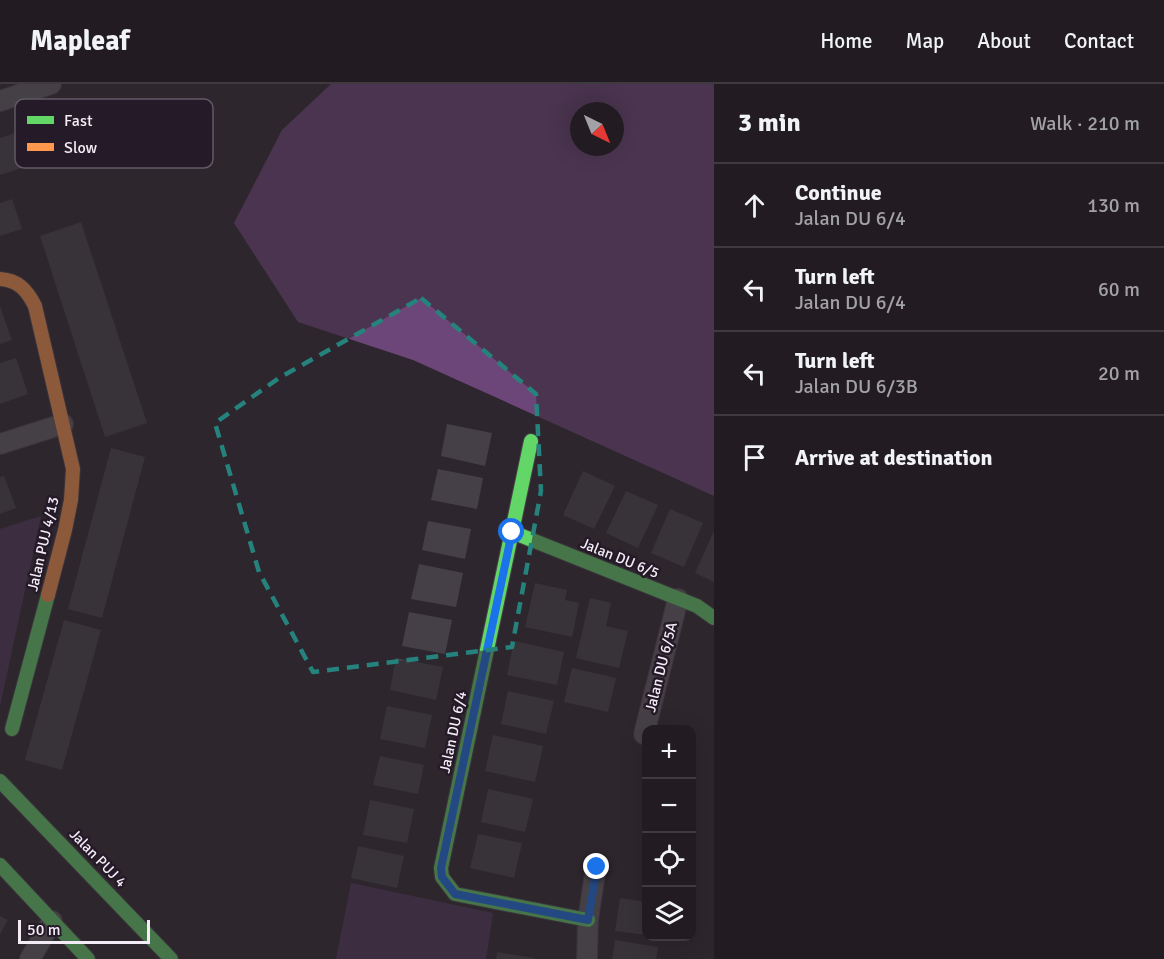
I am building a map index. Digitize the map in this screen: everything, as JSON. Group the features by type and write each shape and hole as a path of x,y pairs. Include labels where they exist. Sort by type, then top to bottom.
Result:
{"street":[{"path":"0,101 51,84"},
{"name":"Jalan PUJ 4/13","path":"0,279 18,282 29,292 35,306 73,469 71,500 12,729"},
{"path":"0,444 63,424"},
{"name":"Jalan DU 6/4","path":"531,441 441,868 442,877 455,894 588,920"},
{"name":"Jalan DU 6/5","path":"512,532 696,606 714,618"},
{"name":"Jalan DU 6/5A","path":"646,725 678,599"},
{"name":"Jalan PUJ 4","path":"0,781 171,959"},
{"path":"0,865 88,959"},
{"path":"587,959 588,920 597,867"},
{"path":"30,959 52,921"}],"highlighted area":[{"path":"421,298 536,394 541,491 512,647 313,672 259,572 215,423 279,378"}],"shaded area":[{"path":"331,84 714,84 714,496 413,360 298,322 234,223 282,130"},
{"path":"41,516 0,706 0,529"},
{"path":"351,883 493,913 486,959 336,959"}],"building":[{"path":"15,133 15,168 21,168 0,175 0,138"},
{"path":"12,199 22,229 0,236 0,203"},
{"path":"81,222 147,423 105,437 40,236"},
{"path":"0,306 12,340 0,344"},
{"path":"16,358 28,394 0,404 0,363"},
{"path":"447,424 492,433 485,466 441,456"},
{"path":"111,448 145,457 102,618 68,609"},
{"path":"438,469 483,478 477,509 431,500"},
{"path":"583,471 615,486 594,529 563,515"},
{"path":"4,476 16,508 0,514 0,477"},
{"path":"626,491 658,505 638,548 606,533"},
{"path":"670,509 703,523 684,567 651,553"},
{"path":"428,521 471,529 465,559 422,550"},
{"path":"714,531 714,582 695,573"},
{"path":"419,564 463,573 456,607 411,599"},
{"path":"535,583 567,590 565,600 579,603 572,637 525,627"},
{"path":"590,598 611,603 606,626 628,631 619,668 576,658"},
{"path":"409,612 452,620 445,654 402,646"},
{"path":"64,620 101,630 62,770 25,760"},
{"path":"514,641 564,652 557,685 507,675"},
{"path":"396,658 443,667 436,700 390,690"},
{"path":"572,668 616,678 608,712 564,702"},
{"path":"508,691 554,701 546,734 501,724"},
{"path":"387,706 432,715 425,748 380,739"},
{"path":"493,735 543,746 535,782 485,771"},
{"path":"380,756 424,765 418,794 373,785"},
{"path":"488,789 533,799 525,832 481,822"},
{"path":"370,800 414,809 407,843 363,835"},
{"path":"478,834 522,843 514,878 470,868"},
{"path":"358,846 404,856 397,888 351,878"},
{"path":"620,898 642,901 642,934 615,931"},
{"path":"0,916 8,920 0,934"},
{"path":"615,940 658,947 656,959 612,959"},
{"path":"497,952 534,958 534,959 496,959"}],"traffic: fast":[{"path":"531,441 441,868 442,877 455,894 588,920"},
{"path":"512,532 697,606 714,618"},
{"path":"12,729 48,595"},
{"path":"0,781 171,959"},
{"path":"0,865 88,959"}],"traffic: slow":[{"path":"0,279 12,281 21,287 35,306 73,469 71,500 48,595"}],"route":[{"path":"512,532 441,868 442,877 455,894 588,920 597,867"}]}
